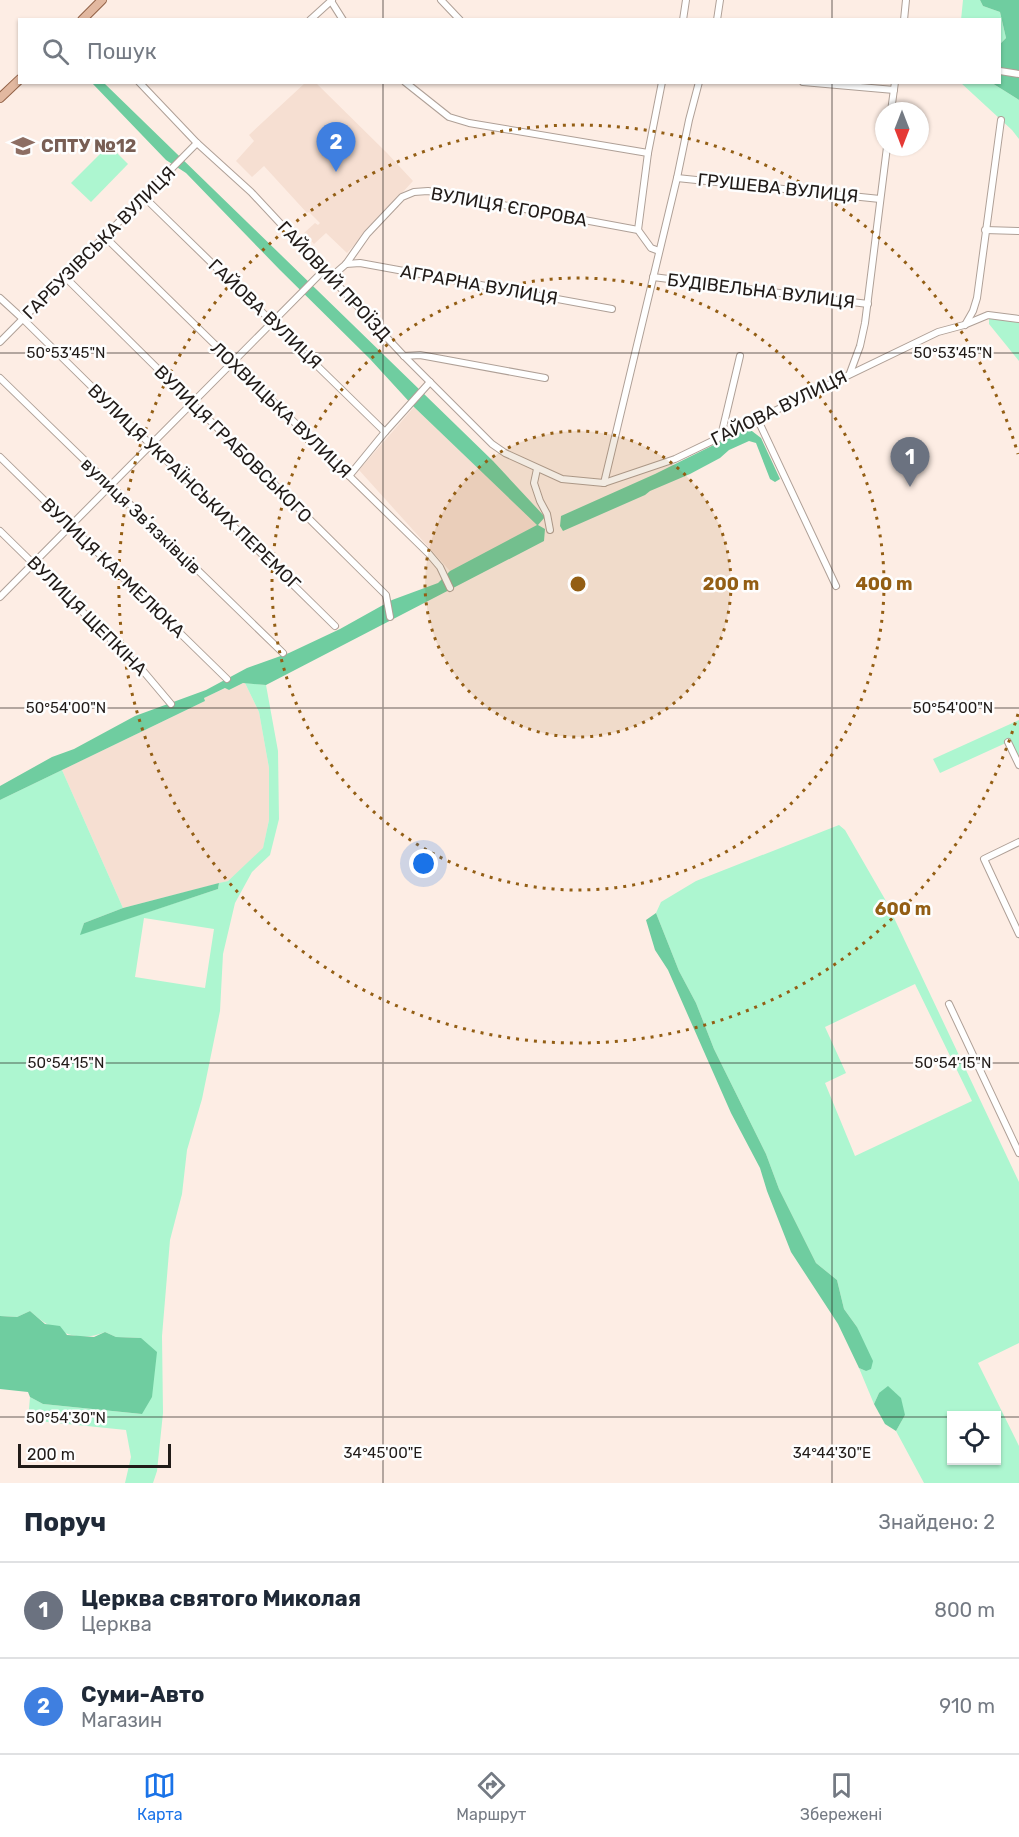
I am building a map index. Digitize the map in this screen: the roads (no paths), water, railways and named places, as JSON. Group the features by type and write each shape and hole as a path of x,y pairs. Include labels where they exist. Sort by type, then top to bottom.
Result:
{"main road":[{"path":"84,18 102,0"},
{"path":"0,98 18,81"}],"street":[{"path":"441,0 458,18"},
{"path":"683,18 686,0"},
{"path":"717,18 720,0"},
{"path":"904,18 906,0"},
{"path":"312,18 331,1 342,18"},
{"path":"1001,71 1019,74"},
{"name":"ГАЙОВИЙ ПРОЇЗД","path":"141,84 197,143 251,192 404,356 492,444 537,469"},
{"path":"408,84 449,117 468,123 648,153"},
{"path":"659,251 651,248 638,230 648,153 662,84"},
{"path":"604,483 698,84"},
{"path":"826,84 894,90"},
{"path":"892,102 895,84"},
{"path":"964,325 973,311 977,298 1001,120"},
{"name":"ГАРБУЗІВСЬКА ВУЛИЦЯ","path":"0,342 197,143"},
{"path":"850,373 860,346 868,304 885,156"},
{"name":"ГРУШЕВА ВУЛИЦЯ","path":"677,178 880,199"},
{"name":"ВУЛИЦЯ ЄГОРОВА","path":"346,264 367,234 402,197 414,192 428,191 638,230"},
{"name":"ГАЙОВА ВУЛИЦЯ","path":"144,197 385,432"},
{"path":"985,230 1019,231"},
{"name":"ЛОХВИЦЬКА ВУЛИЦЯ","path":"105,237 232,364 429,554 440,567 450,588"},
{"name":"АГРАРНА ВУЛИЦЯ","path":"346,264 360,263 612,309"},
{"path":"331,277 346,264"},
{"path":"0,597 324,270"},
{"name":"БУДІВЕЛЬНА ВУЛИЦЯ","path":"653,277 868,304"},
{"name":"ВУЛИЦЯ ГРАБОВСЬКОГО","path":"65,278 386,595 390,617"},
{"name":"ВУЛИЦЯ УКРАЇНСЬКИХ ПЕРЕМОГ","path":"0,298 336,626"},
{"name":"ГАЙОВА ВУЛИЦЯ","path":"537,469 562,479 604,483 675,459 938,332 988,315 1019,319"},
{"path":"404,356 420,355 545,378"},
{"path":"721,436 740,356"},
{"name":"вулиця Звʼязківців","path":"0,378 283,653"},
{"path":"349,476 430,382"},
{"path":"757,418 836,586"},
{"name":"ВУЛИЦЯ КАРМЕЛЮКА","path":"0,457 227,679"},
{"path":"537,469 534,483 547,514 550,530"},
{"name":"ВУЛИЦЯ ЩЕПКІНА","path":"0,531 144,672 171,704"},
{"path":"1008,742 1019,765"},
{"path":"1019,842 984,859 1019,934"},
{"path":"949,1004 1019,1153"}],"place":[{"name":"СПТУ №12","path":"23,146"},
{"name":"Суми-Авто","path":"336,172"},
{"name":"Церква святого Миколая","path":"910,487"}]}
